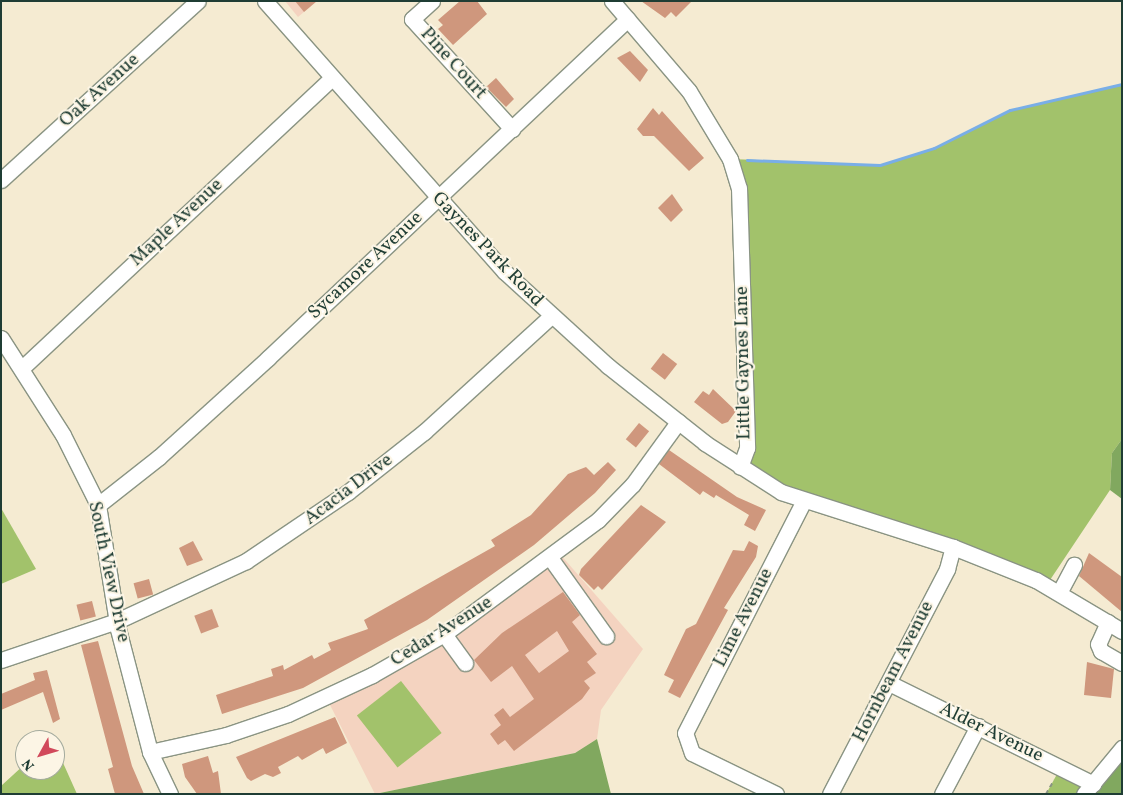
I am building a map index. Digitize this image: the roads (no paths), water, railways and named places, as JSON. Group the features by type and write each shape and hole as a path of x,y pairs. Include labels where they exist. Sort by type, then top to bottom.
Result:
{"street":[{"name":"Oak Avenue","path":"1,180 198,1"},
{"name":"Gaynes Park Road","path":"264,1 437,200 551,316 678,422 740,467"},
{"name":"Pine Court","path":"432,1 412,19 512,129"},
{"name":"Little Gaynes Lane","path":"612,1 710,123 730,159 739,188 747,448 740,467 803,502 953,547 1058,593 1118,626"},
{"name":"Sycamore Avenue","path":"98,505 166,451 437,200 628,19"},
{"name":"Maple Avenue","path":"22,368 331,79"},
{"name":"Acacia Drive","path":"1,660 117,621 246,561 348,492 424,432 551,316"},
{"name":"South View Drive","path":"1,338 22,368 98,505 117,621 150,752 170,794"},
{"name":"Cedar Avenue","path":"150,752 226,735 288,714 372,675 444,634 551,559 633,484 678,422"},
{"name":"Lime Avenue","path":"776,794 692,753 685,733 803,502"},
{"name":"Hornbeam Avenue","path":"830,794 889,682 953,547"},
{"path":"551,559 606,636"},
{"path":"1058,593 1074,565"},
{"path":"1118,626 1098,644 1100,651 1122,663"},
{"path":"444,634 465,663"},
{"name":"Alder Avenue","path":"889,682 978,726 1089,789"},
{"path":"942,794 978,726"},
{"path":"1089,789 1119,748"}],"waterway":[{"path":"747,160 880,165 934,148 1010,110 1122,84"}]}
